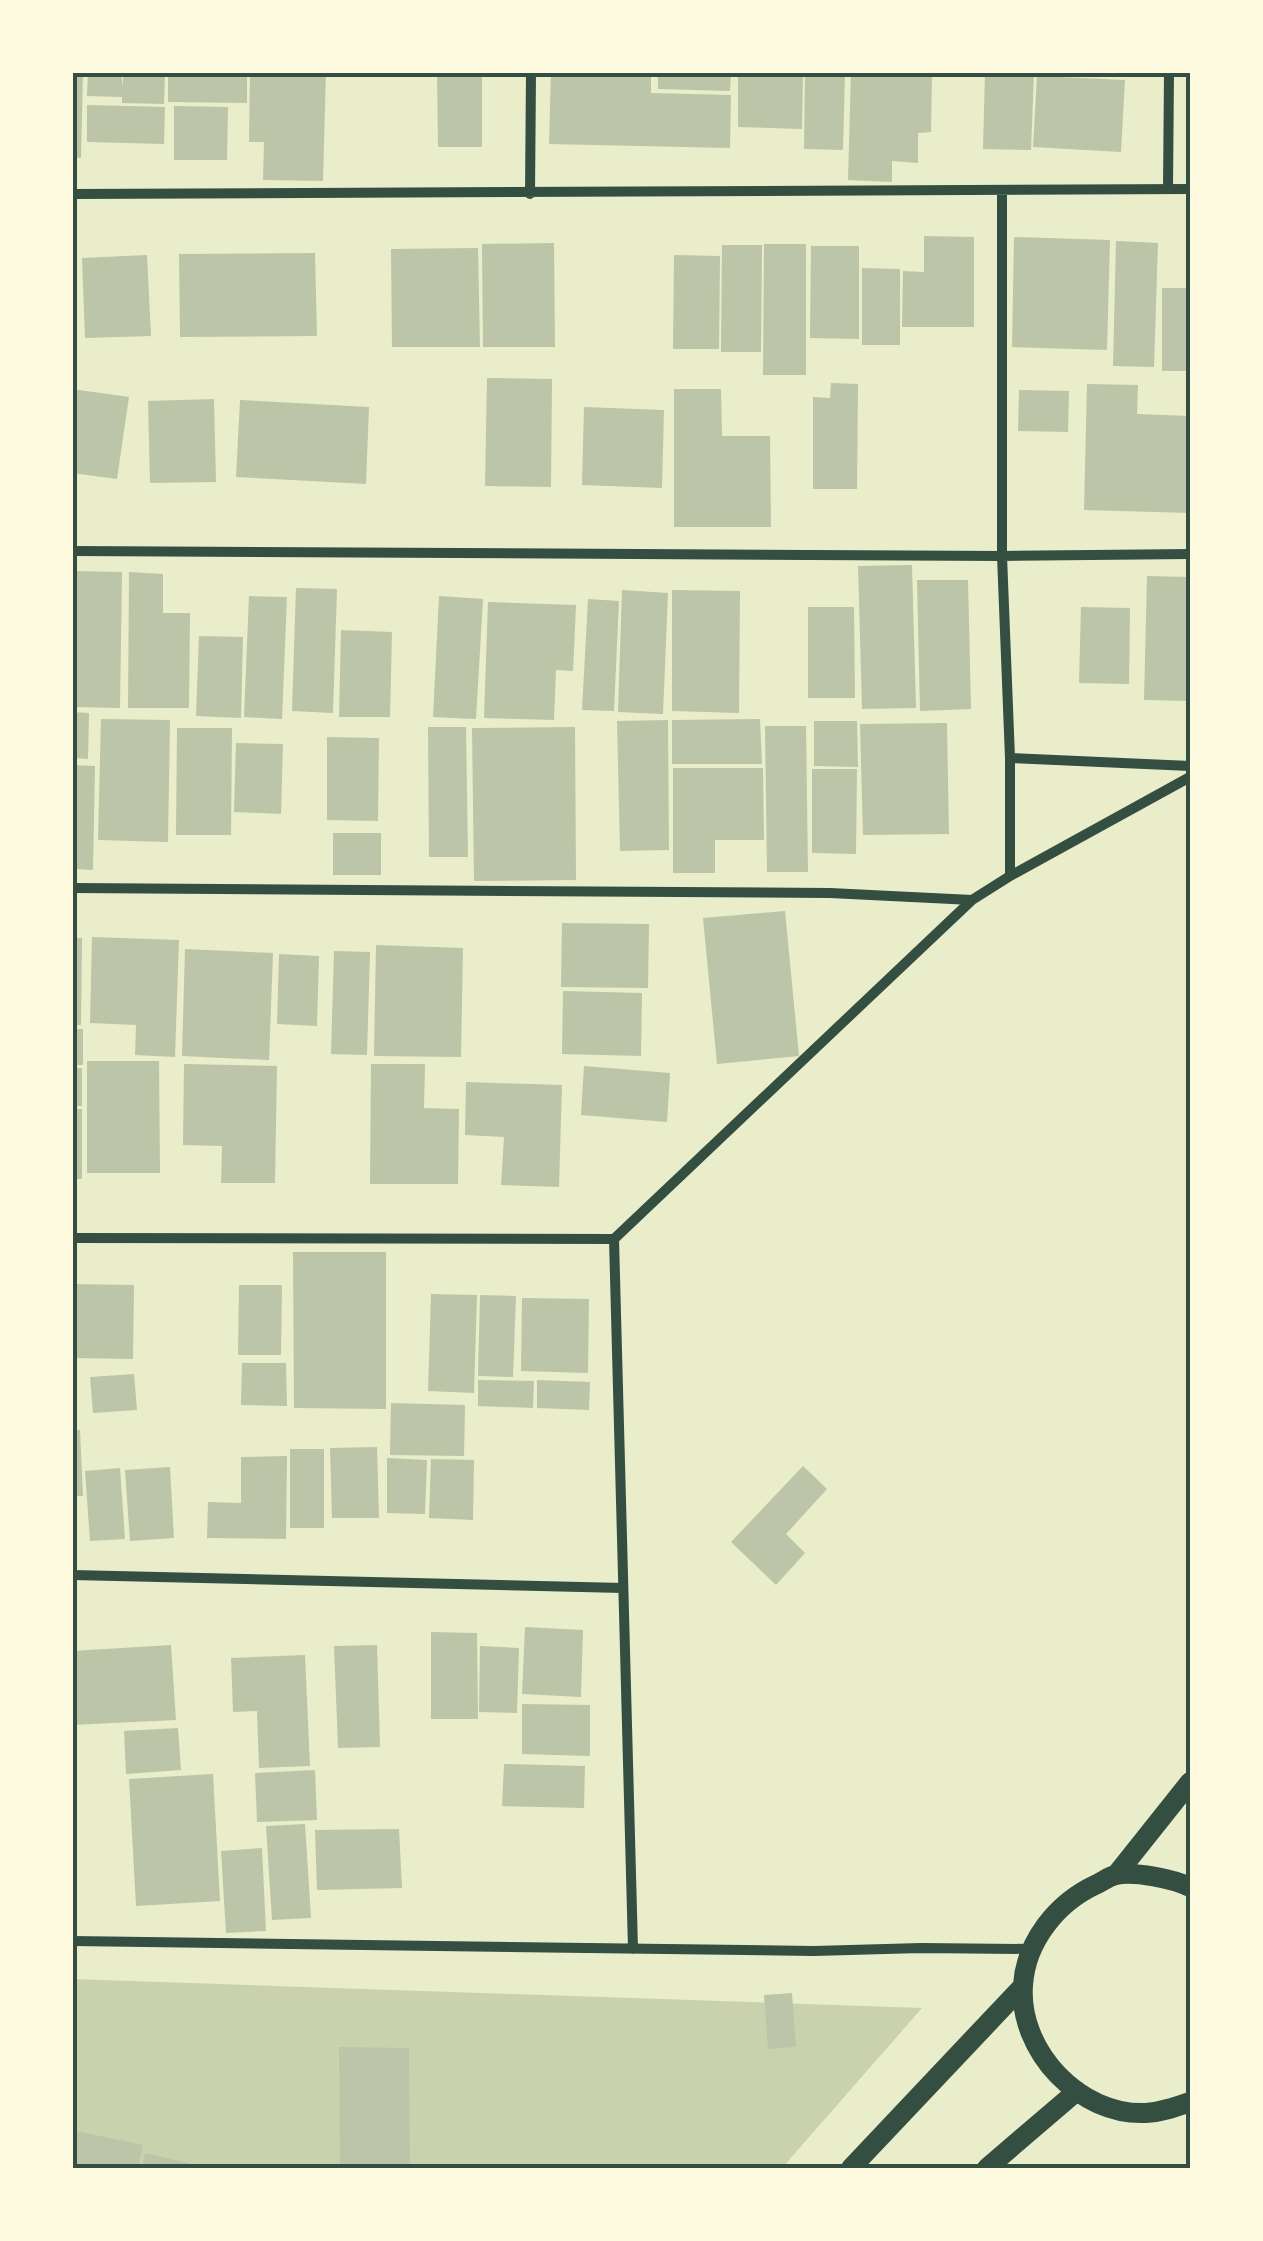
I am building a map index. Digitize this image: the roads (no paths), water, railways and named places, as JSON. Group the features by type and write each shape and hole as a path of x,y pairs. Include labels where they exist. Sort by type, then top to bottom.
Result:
{"main road":[{"path":"1190,1782 1116,1875 1082,1892 1052,1916 1032,1949 1023,1986 1028,2026 1044,2060 1077,2091 1104,2106 1143,2113 1190,2102"},
{"path":"1116,1875 1156,1876 1190,1887"},
{"path":"852,2168 1023,1986"},
{"path":"987,2168 1077,2091"}],"street":[{"path":"530,72 530,194"},
{"path":"1168,188 1169,72"},
{"path":"72,194 1190,189"},
{"path":"1002,190 1002,556 1010,876"},
{"path":"72,551 1190,554"},
{"path":"1010,758 1190,766"},
{"path":"72,1238 614,1238 972,900 1190,777"},
{"path":"72,888 830,892 972,900"},
{"path":"614,1238 633,1949"},
{"path":"72,1576 623,1588"},
{"path":"72,1941 814,1951 1032,1949"}]}
